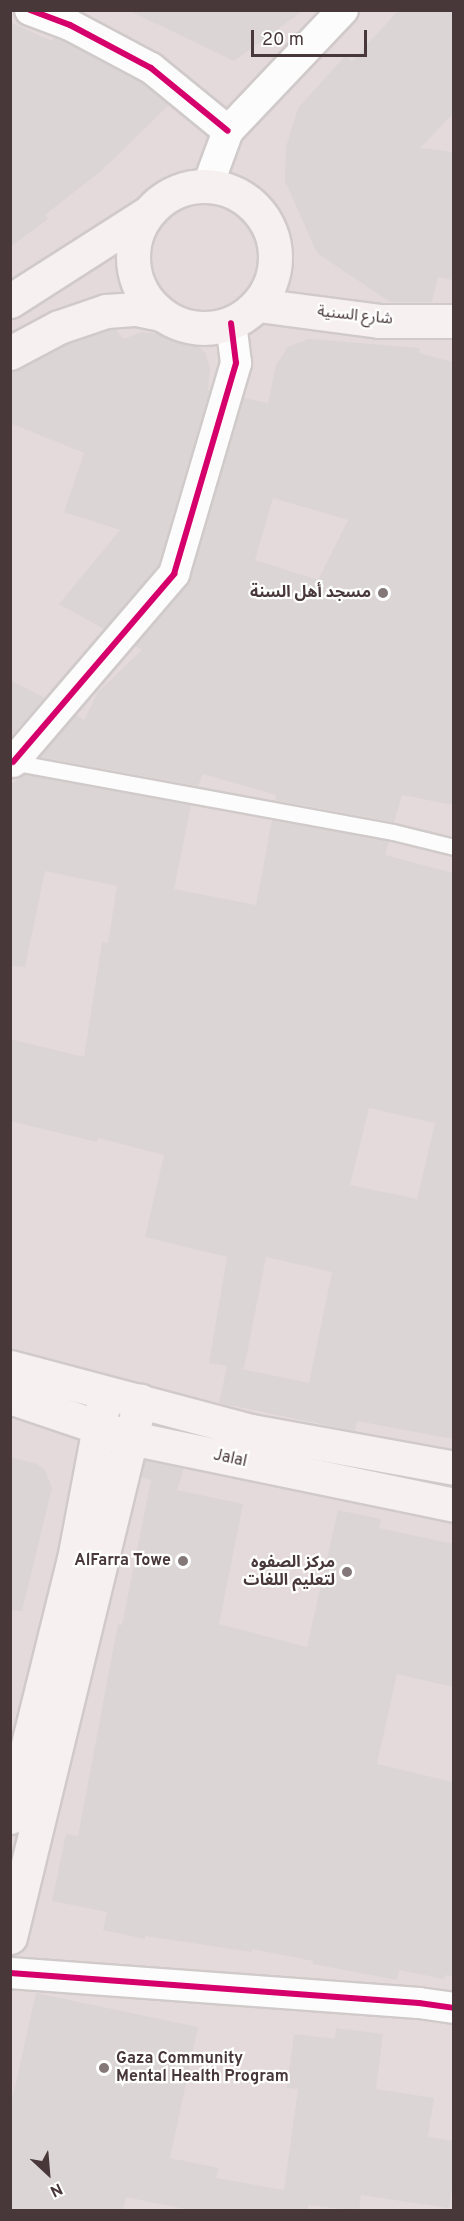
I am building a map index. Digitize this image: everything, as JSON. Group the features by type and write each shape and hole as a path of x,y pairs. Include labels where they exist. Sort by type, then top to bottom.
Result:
{"main road":[{"path":"10,301 149,212 166,197 186,188 208,185 230,190 250,202 265,219 274,240 276,264 270,286 258,305 231,323 207,329 183,326 161,314 137,309 106,311 59,327 10,353"},
{"path":"149,212 138,230 133,252 134,274 144,296 161,314"},
{"name":"شارع السنية","path":"258,305 379,321 453,321"},
{"name":"Jalal","path":"10,1367 251,1431 453,1468"},
{"path":"10,1817 74,1559 106,1392"},
{"name":"Jalal","path":"10,1397 132,1438 453,1505"},
{"path":"10,1937 140,1401"}],"street":[{"path":"30,10 70,25 151,68 228,131"},
{"path":"208,185 228,131 344,10"},
{"path":"12,762 174,574 236,363 231,323"},
{"path":"10,1973 419,2003 453,2008"}],"lane":[{"path":"12,762 393,832 453,847"}],"shaded area":[{"path":"11,11 453,11 453,2210 11,2210"}],"building":[{"path":"128,10 304,10 234,61"},
{"path":"399,10 453,10 453,114 420,148 453,152 453,280 438,277 432,302 390,302 317,253 285,181 286,147 298,108 346,55 352,61"},
{"path":"10,22 52,41 54,38 63,41 141,82 169,105 101,171 45,215 48,219 10,247"},
{"path":"115,329 124,339 141,332 183,337 196,343 206,354 210,368 208,390 210,390 158,566 104,629 59,604 120,530 64,512 84,453 10,423 10,372 66,344"},
{"path":"308,339 420,348 419,353 453,362 453,805 402,795 394,822 275,800 276,795 203,774 198,786 40,757 76,715 84,720 98,692 142,650 135,646 187,585 244,398 268,403 276,365 288,347","holes":["273,498 348,520 318,580 255,560"]},
{"path":"10,680 45,698 10,737"},
{"path":"25,774 191,805 174,889 256,905 272,820 389,841 385,855 453,873 453,1439 357,1421 355,1431 219,1403 227,1366 209,1363 227,1257 145,1237 164,1155 98,1138 97,1142 10,1121 10,1039 84,1057 102,942 108,943 117,886 45,871 25,967 10,966 10,785","holes":["369,1108 435,1123 417,1199 350,1185","266,1257 332,1272 309,1383 229,1366 244,1369"]},
{"path":"10,1457 37,1464 45,1470 52,1488 22,1611 10,1610"},
{"path":"145,1460 184,1468 177,1490 243,1504 219,1624 307,1647 338,1510 381,1519 379,1528 453,1544 453,1687 397,1674 377,1764 453,1782 453,1977 445,1975 444,1979 399,1970 397,1980 313,1964 313,1961 252,1949 252,1952 145,1936 145,1939 103,1930 107,1912 52,1901 66,1834 78,1836 118,1624 122,1625 151,1480 141,1477"},
{"path":"36,1993 198,2027 170,2158 218,2168 216,2178 284,2190 298,2089 287,2088 294,2034 335,2039 336,2028 383,2034 376,2089 434,2098 428,2137 453,2141 453,2180 449,2208 361,2195 359,2211 308,2205 308,2211 195,2211 126,2197 123,2211 10,2211 10,2109"}],"cycle path":[{"path":"30,10 70,25 151,68 228,131"},
{"path":"13,762 174,574 236,363 231,323"},
{"path":"10,1973 419,2003 454,2008"}],"place":[{"name":"مسجد أهل السنة","path":"383,593"},
{"name":"AlFarra Towe","path":"183,1561"},
{"name":"مركز الصفوه لتعليم اللغات","path":"347,1572"},
{"name":"Gaza Community Mental Health Program","path":"104,2068"}]}
